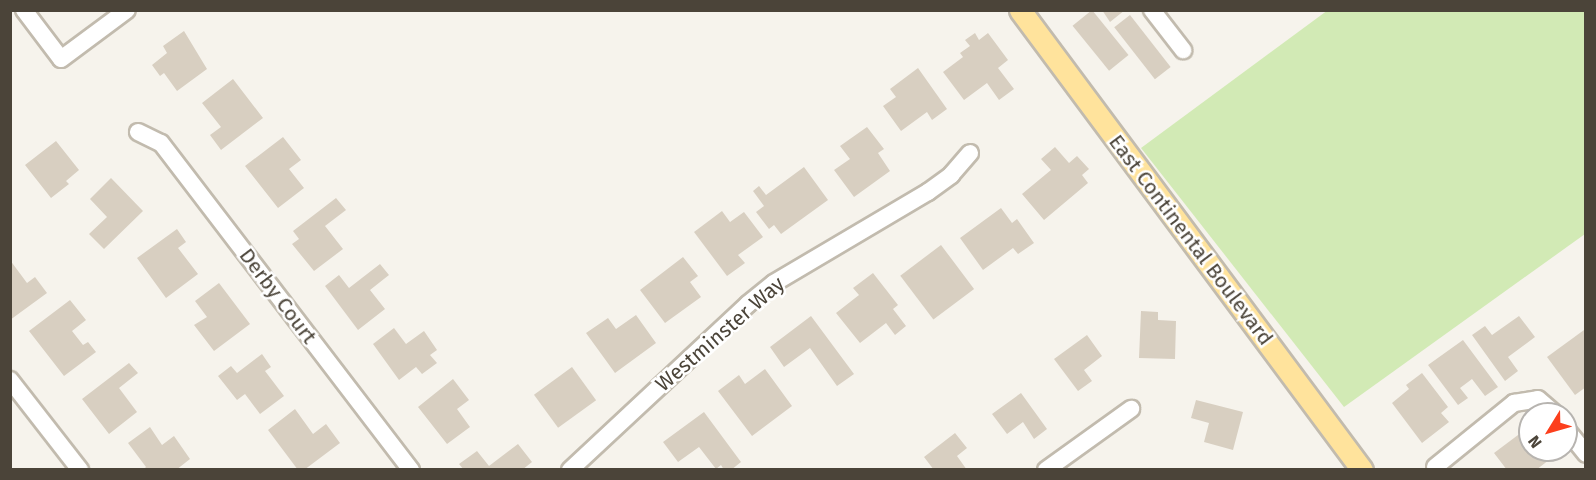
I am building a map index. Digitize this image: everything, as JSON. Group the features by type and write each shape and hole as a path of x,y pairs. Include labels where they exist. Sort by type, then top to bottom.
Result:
{"main road":[{"name":"East Continental Boulevard","path":"1020,10 1362,470"}],"street":[{"path":"24,10 61,59 127,10"},
{"path":"1152,10 1183,50"},
{"name":"Derby Court","path":"138,132 161,143 411,470"},
{"name":"Westminster Way","path":"570,470 748,304 774,284 928,192 951,175 970,153"},
{"path":"10,380 80,470"},
{"path":"1520,402 1538,399 1541,402"},
{"path":"1435,467 1514,403 1518,402"},
{"path":"1046,470 1131,409"}],"green space":[{"path":"1328,10 1586,11 1585,234 1344,407 1141,148"}],"building":[{"path":"1092,10 1129,55 1109,71 1073,26"},
{"path":"1102,10 1125,10 1110,22"},
{"path":"1130,15 1171,67 1155,79 1114,27"},
{"path":"184,31 207,69 177,91 164,73 160,76 152,65 167,53 163,46"},
{"path":"975,33 979,40 988,33 1008,60 998,68 1014,89 999,100 987,83 964,100 943,72 963,57 960,53 970,46 965,40"},
{"path":"918,68 947,109 932,120 927,112 901,131 883,106 896,97 890,89"},
{"path":"233,79 263,118 221,150 210,135 221,127 202,103"},
{"path":"867,127 884,149 878,153 890,171 854,197 834,170 850,159 840,146"},
{"path":"283,137 301,160 289,169 304,188 278,208 245,166"},
{"path":"56,141 79,170 66,181 69,184 51,198 25,165"},
{"path":"1055,147 1069,163 1077,156 1089,169 1082,175 1088,183 1044,220 1022,194 1051,170 1041,159"},
{"path":"804,167 828,200 781,234 774,225 769,229 756,212 764,206 753,191 759,186 766,195"},
{"path":"111,178 143,211 104,249 89,234 107,217 90,199"},
{"path":"336,198 346,210 325,226 343,249 314,271 292,244 299,239 293,231"},
{"path":"1001,208 1012,223 1017,219 1034,243 1018,254 1013,248 983,270 960,238"},
{"path":"722,211 730,222 744,212 763,237 738,255 745,263 727,276 694,232"},
{"path":"177,229 186,242 178,248 198,274 166,298 137,258"},
{"path":"941,245 974,289 933,320 900,276"},
{"path":"683,257 698,276 690,282 701,297 665,323 640,290"},
{"path":"10,260 27,283 35,277 47,293 10,320"},
{"path":"380,264 389,275 370,290 385,309 358,330 325,286 339,275 349,288"},
{"path":"873,273 898,305 893,309 906,326 895,335 886,323 860,343 836,313 859,295 853,288"},
{"path":"219,283 250,324 214,351 194,325 207,317 195,301"},
{"path":"70,300 86,320 72,331 83,345 88,342 96,352 64,376 29,331"},
{"path":"1141,311 1158,312 1158,320 1176,321 1175,359 1139,358"},
{"path":"636,315 656,343 615,373 586,333 608,318 616,329"},
{"path":"811,316 854,374 837,386 810,348 784,367 770,347"},
{"path":"1519,316 1535,337 1508,357 1518,371 1505,381 1472,335 1485,326 1492,335"},
{"path":"394,328 406,344 424,331 437,350 430,355 437,363 422,374 416,367 399,380 373,344"},
{"path":"1584,330 1586,387 1575,395 1547,357"},
{"path":"1087,335 1102,356 1084,370 1092,381 1078,391 1054,359"},
{"path":"1463,340 1498,387 1485,396 1472,379 1460,388 1468,398 1458,405 1428,365"},
{"path":"262,354 271,367 265,371 284,396 260,414 245,394 237,400 218,376 231,366 237,373"},
{"path":"129,363 138,373 119,388 137,412 109,434 82,399"},
{"path":"572,367 596,400 558,428 534,395"},
{"path":"765,369 792,406 752,436 718,391 739,375 745,384"},
{"path":"1422,373 1448,407 1441,413 1449,422 1422,443 1392,403 1409,389 1406,385"},
{"path":"453,379 469,400 457,409 470,427 447,444 418,407"},
{"path":"1021,393 1047,429 1034,439 1023,422 1007,434 992,414"},
{"path":"1196,400 1243,412 1233,450 1204,442 1209,423 1191,418"},
{"path":"295,409 313,434 326,424 340,443 304,470 298,470 268,430"},
{"path":"704,412 741,462 731,470 724,470 721,465 716,469 699,447 678,462 663,442"},
{"path":"150,427 162,445 174,436 190,459 176,470 143,470 146,467 128,443"},
{"path":"955,433 967,448 957,456 967,470 934,470 924,457"},
{"path":"1518,435 1518,462 1546,462 1536,470 1507,470 1494,453"},
{"path":"518,444 532,462 522,470 464,470 459,464 477,451 489,466"}]}
